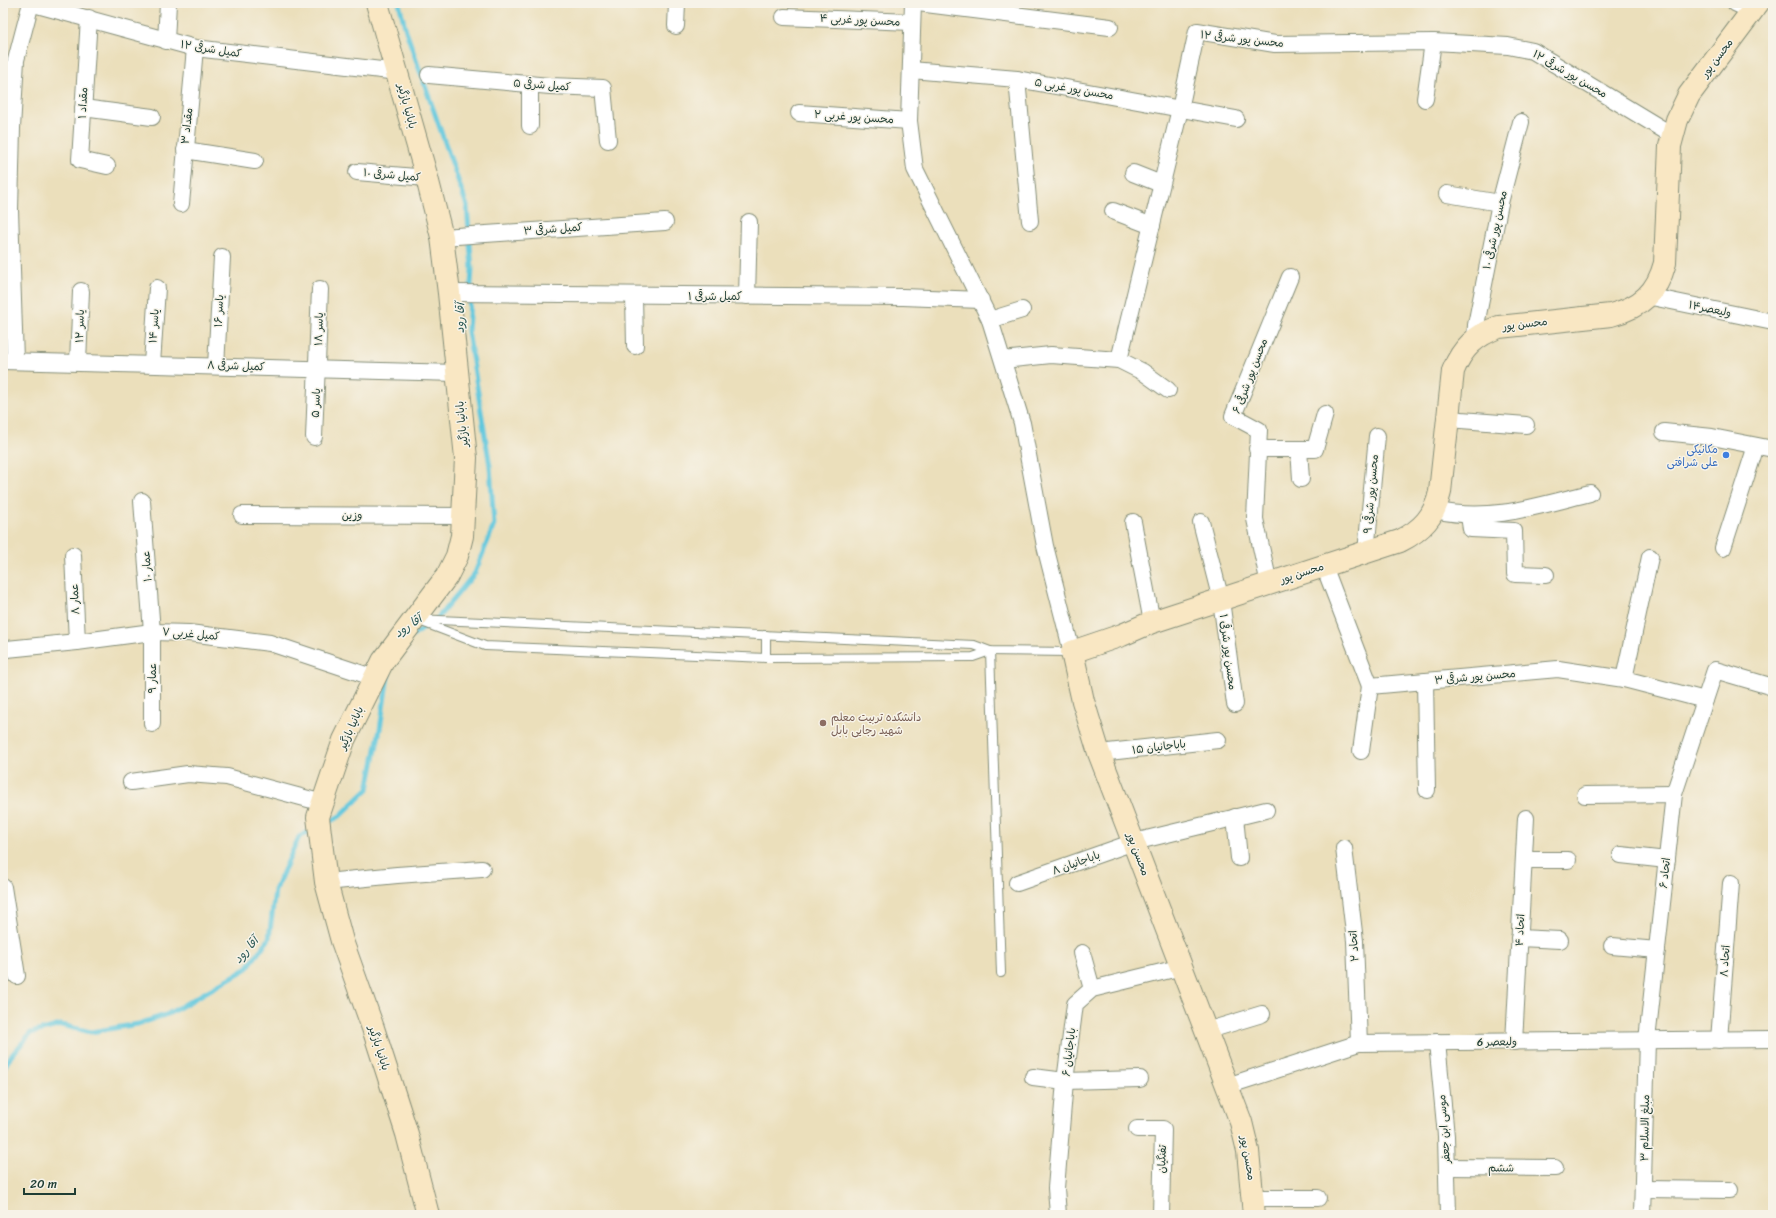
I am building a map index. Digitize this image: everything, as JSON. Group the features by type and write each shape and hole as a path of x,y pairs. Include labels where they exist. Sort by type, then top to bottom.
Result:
{"main road":[{"name":"بابانیا بازگیر","path":"377,3 398,72 442,237 466,458 462,536 457,556 447,576 383,661 344,740 321,810 324,873 342,941 373,1028 407,1134 428,1215"},
{"name":"محسن پور","path":"1254,1206 1245,1137 1182,967 1099,754 1083,701 1072,652 1122,635 1152,622 1400,541 1423,527 1435,510 1440,492 1453,371 1465,348 1475,338 1499,327 1611,315 1624,312 1636,306 1648,296 1661,276 1664,263 1672,135 1680,110 1749,6"}],"street":[{"path":"166,41 168,3"},
{"path":"676,26 677,3"},
{"path":"913,3 909,122 914,169 990,320 1022,423 1045,546 1072,652"},
{"path":"918,3 1110,27"},
{"path":"9,360 10,210 12,128 16,60 36,4"},
{"name":"کمیل شرقی ۱۲","path":"36,4 195,48 398,72"},
{"name":"محسن پور غربی ۴","path":"784,17 912,22"},
{"name":"مقداد ۱","path":"88,18 80,160 107,166"},
{"name":"محسن پور شرقی ۱۲","path":"1119,360 1180,109 1197,32 1275,44 1432,42 1508,46 1533,52 1672,135"},
{"path":"1425,100 1432,42"},
{"name":"مقداد ۳","path":"181,204 195,48"},
{"name":"محسن پور غربی ۵","path":"911,70 1017,79 1236,119"},
{"name":"کمیل شرقی ۵","path":"429,75 530,84 603,88 608,140"},
{"path":"1017,79 1030,221"},
{"path":"530,84 530,126"},
{"path":"83,108 152,117"},
{"name":"محسن پور غربی ۲","path":"799,113 909,122"},
{"name":"محسن پور شرقی ۱۰","path":"1475,338 1476,325 1500,203 1521,122"},
{"path":"185,150 255,161"},
{"name":"کمیل شرقی ۱۰","path":"357,172 427,178"},
{"path":"1133,173 1161,184"},
{"path":"1447,194 1500,203"},
{"path":"1113,211 1152,226"},
{"name":"کمیل شرقی ۳","path":"442,237 665,222"},
{"path":"747,296 749,222"},
{"name":"یاسر ۱۶","path":"216,366 222,257"},
{"name":"محسن پور شرقی ۶","path":"1269,584 1255,519 1259,430 1233,416 1290,277"},
{"name":"یاسر ۱۴","path":"152,364 157,288"},
{"name":"یاسر ۱۸","path":"318,369 320,289"},
{"name":"یاسر ۱۲","path":"78,362 81,291"},
{"name":"کمیل شرقی ۱","path":"449,293 981,300"},
{"path":"634,295 635,346"},
{"name":"ولیعصر۱۴","path":"1648,296 1773,322"},
{"path":"990,320 1022,310"},
{"path":"1003,360 1051,355 1119,360 1143,372 1168,390"},
{"name":"کمیل شرقی ۸","path":"9,360 457,373"},
{"name":"یاسر ۵","path":"314,437 318,369"},
{"path":"1257,450 1316,449 1325,414"},
{"path":"1448,419 1526,425"},
{"path":"1664,432 1712,437 1773,449"},
{"name":"محسن پور شرقی ۹","path":"1366,552 1377,436"},
{"path":"1723,548 1756,446"},
{"path":"1299,449 1301,479"},
{"path":"1435,510 1469,516 1520,511 1590,493"},
{"name":"عمار ۱۰","path":"142,501 152,632"},
{"name":"وزین","path":"242,515 463,516"},
{"path":"1469,516 1472,529 1514,531 1515,574 1546,575"},
{"path":"1133,522 1152,622"},
{"name":"محسن پور شرقی ۱","path":"1201,522 1221,600 1235,704"},
{"name":"عمار ۸","path":"73,555 77,642"},
{"path":"1624,679 1650,557"},
{"path":"1324,566 1370,686 1361,751"},
{"name":"کمیل غربی ۷","path":"3,648 8,649 77,642 152,632 189,633 270,642 375,678"},
{"name":"عمار ۹","path":"152,632 152,724"},
{"name":"محسن پور شرقی ۳","path":"1370,686 1558,669 1624,679 1705,700"},
{"name":"اتحاد ۶","path":"1647,1040 1674,794 1715,670 1773,687"},
{"path":"1425,681 1427,790"},
{"name":"باباجانیان ۱۵","path":"1099,754 1218,740"},
{"path":"131,782 188,774 227,777 321,810"},
{"path":"1585,795 1674,794"},
{"name":"باباجانیان ۸","path":"1018,883 1134,842 1266,810"},
{"path":"1235,817 1239,858"},
{"name":"اتحاد ۴","path":"1514,1042 1526,818"},
{"name":"اتحاد ۲","path":"1344,848 1355,941 1359,1043"},
{"path":"1622,854 1667,860"},
{"path":"1524,860 1568,860"},
{"path":"324,873 397,874 482,869"},
{"name":"اتحاد ۸","path":"1719,1040 1732,883"},
{"path":"3,887 8,951 17,976"},
{"path":"1520,938 1560,940"},
{"path":"1612,946 1657,950"},
{"path":"1082,953 1092,989"},
{"name":"باباجانیان ۶","path":"1058,1215 1056,1188 1075,1004 1092,989 1182,967"},
{"path":"1206,1031 1262,1014"},
{"name":"ولیعصر 6","path":"1227,1086 1359,1043 1773,1039"},
{"name":"مبلغ الاسلام ۳","path":"1642,1215 1647,1040"},
{"name":"موسی ابن جعفر","path":"1437,1042 1446,1136 1448,1215"},
{"path":"1033,1078 1066,1081 1140,1079"},
{"name":"تفنگیان","path":"1137,1129 1163,1129 1161,1215"},
{"name":"ششم","path":"1447,1167 1555,1168"},
{"path":"1643,1189 1729,1190"},
{"path":"1254,1206 1318,1198"}],"lane":[{"path":"416,619 485,646 766,658 973,658 990,651"},
{"path":"416,619 974,645 990,651 1072,652"},
{"path":"766,635 766,658"},
{"path":"990,651 1001,973"}],"waterway":[{"name":"آقا رود","path":"399,3 406,31 467,206 472,269 468,331 490,466 494,525 475,573 436,620"},
{"name":"آقا رود","path":"414,635 429,625"},
{"name":"آقا رود","path":"325,824 340,816 368,789 380,729 389,669"},
{"name":"آقا رود","path":"3,1069 11,1056 31,1033 61,1025 91,1032 138,1024 168,1014 246,969 269,939 275,890 299,837 314,829"}],"place":[{"name":"مکانیکی علی شرافتی","path":"1726,455"},
{"name":"دانشکده تربیت معلم شهید رجایی بابل","path":"823,723"}]}
